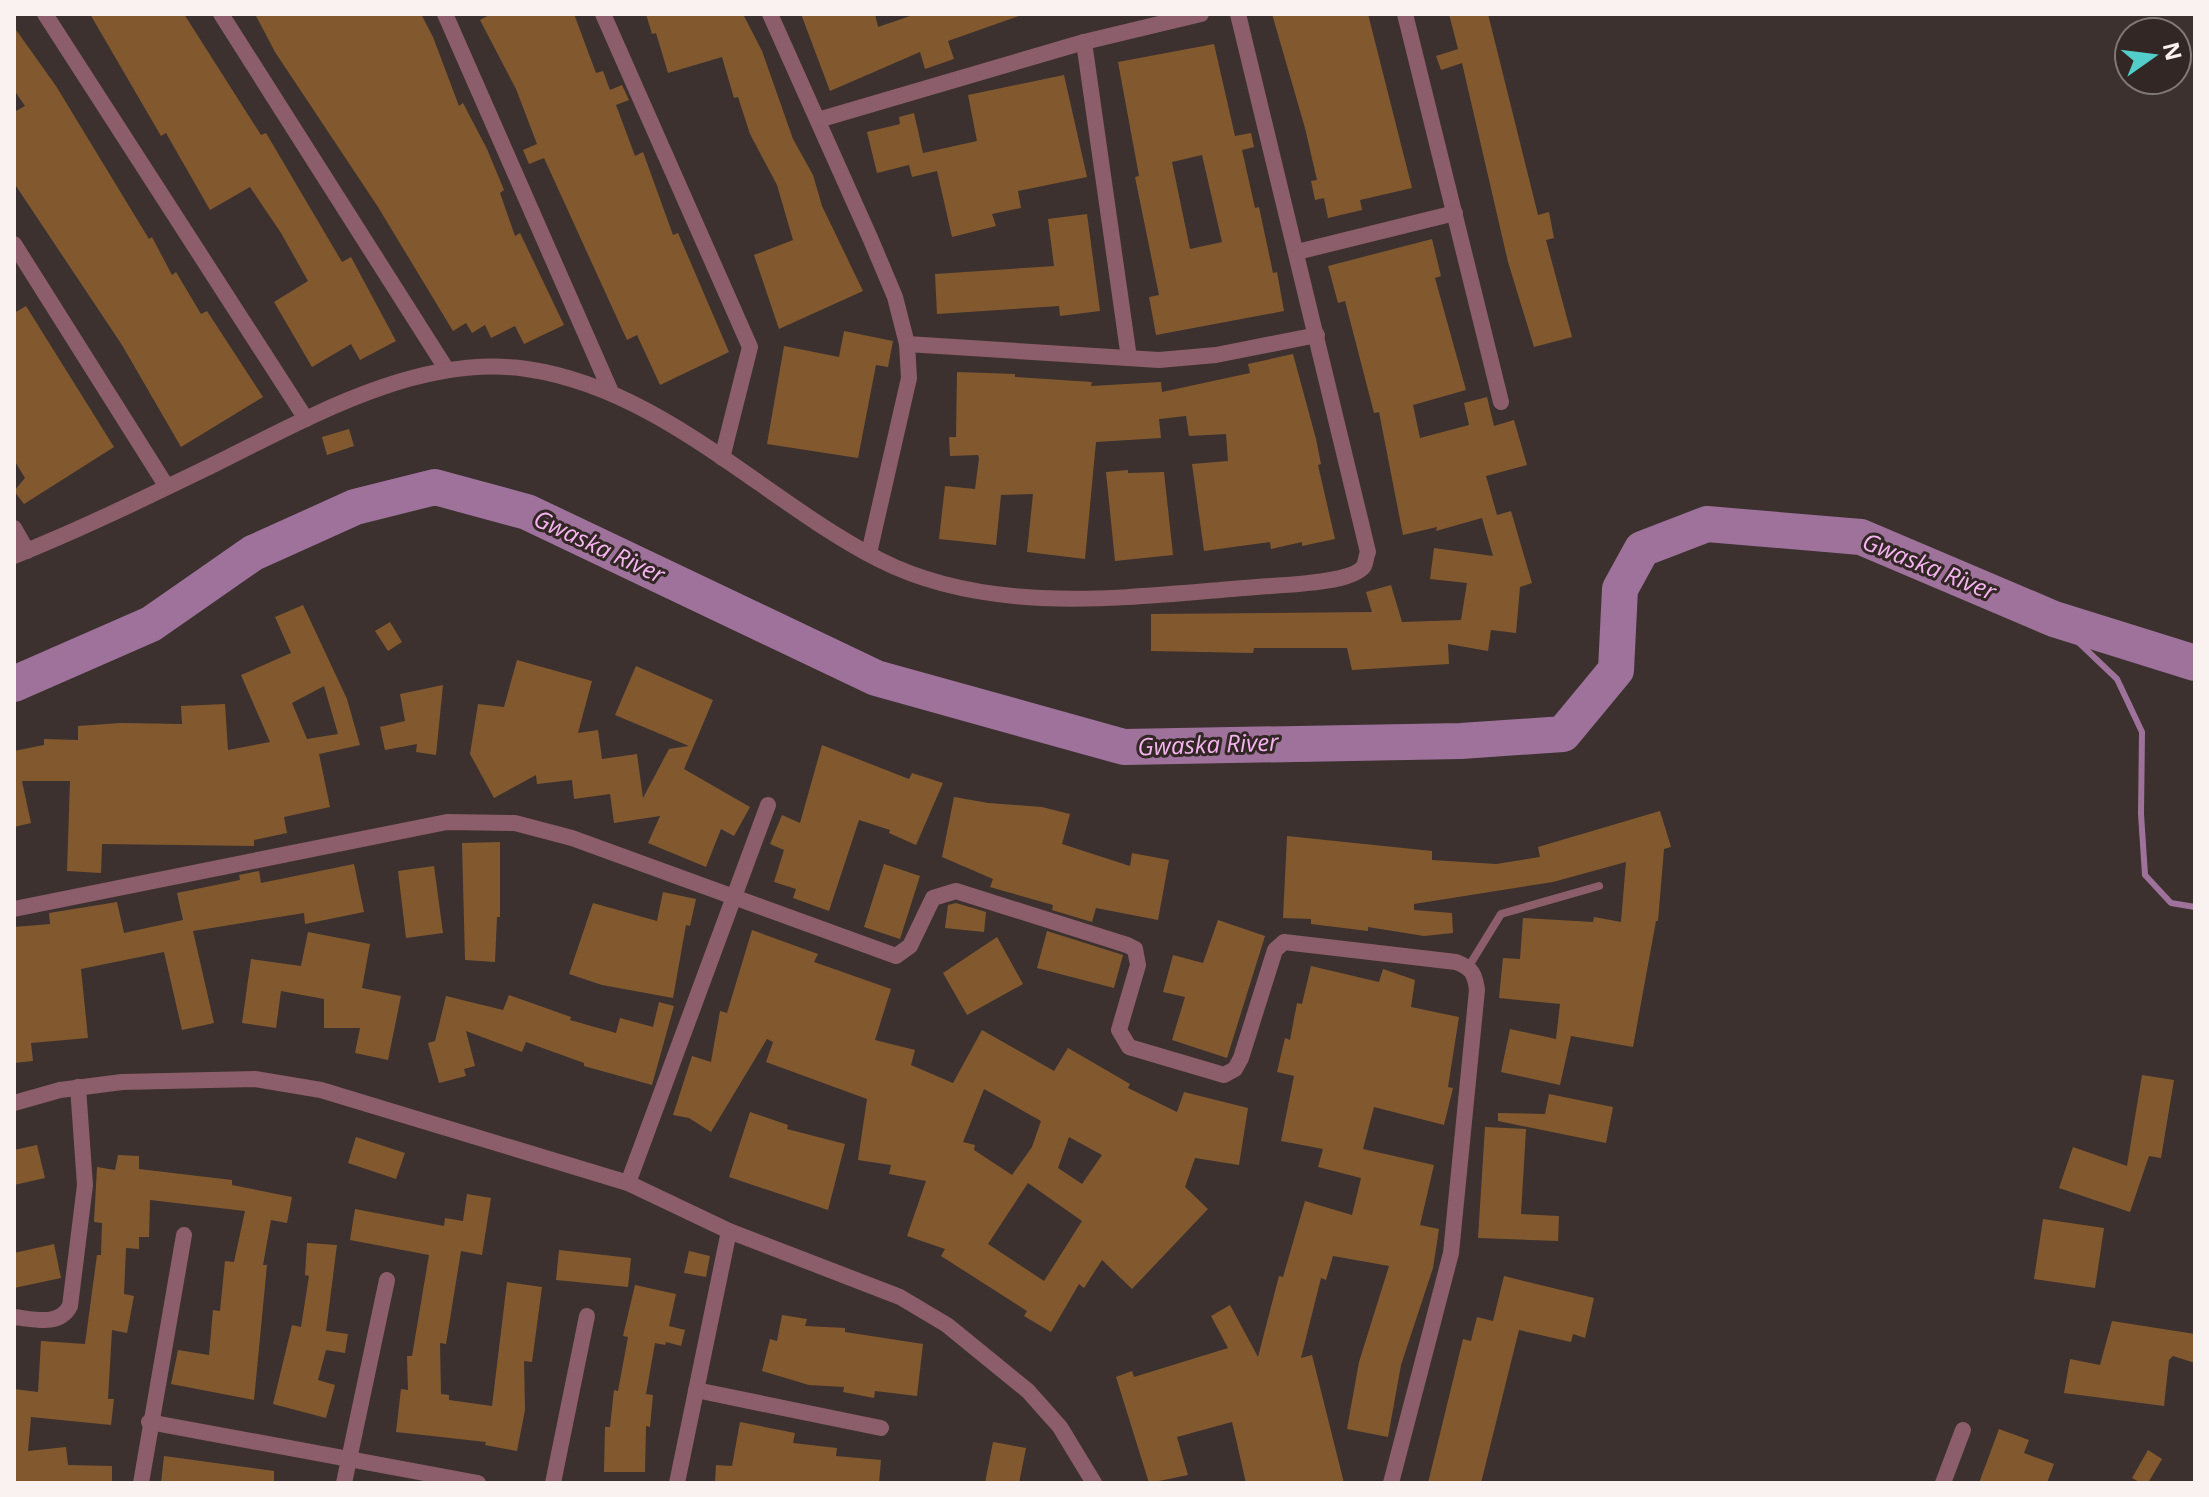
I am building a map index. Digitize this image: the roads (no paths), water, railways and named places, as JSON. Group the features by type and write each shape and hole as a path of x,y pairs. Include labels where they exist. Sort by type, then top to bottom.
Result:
{"street":[{"path":"45,14 306,419"},
{"path":"221,14 447,370"},
{"path":"445,14 611,392"},
{"path":"603,14 750,347 722,458"},
{"path":"770,14 895,297 907,344 909,378 869,553"},
{"path":"818,120 1084,42 1201,14"},
{"path":"14,528 21,553 306,419 390,386 447,370 526,368 611,392 722,458 869,553 940,581 1012,596 1080,600 1290,585 1350,576 1364,566 1368,552 1238,14"},
{"path":"1405,14 1501,402"},
{"path":"1084,42 1129,358"},
{"path":"1297,252 1455,213"},
{"path":"14,244 167,487"},
{"path":"907,344 1159,360 1216,355 1317,335"},
{"path":"628,1183 768,805"},
{"path":"14,909 447,822 515,823 572,838 896,956 910,946 933,898 956,891 1127,945 1135,949 1138,965 1119,1030 1122,1040 1129,1047 1224,1075 1235,1069 1241,1058 1275,950 1284,942 1427,958 1469,966 1475,976 1477,990 1457,1219 1391,1483"},
{"path":"14,1103 78,1087 186,1078 255,1079 321,1090 628,1183 729,1231 900,1297 947,1325 1028,1391 1060,1427 1094,1483"},
{"path":"14,1317 55,1320 65,1315 70,1306 85,1185 78,1087"},
{"path":"677,1483 729,1231"},
{"path":"141,1483 149,1422 184,1235"},
{"path":"344,1483 387,1280"},
{"path":"553,1483 587,1316"},
{"path":"696,1390 881,1428"},
{"path":"149,1422 478,1483"},
{"path":"1943,1483 1963,1430"}],"lane":[{"path":"1469,966 1501,914 1599,886"}],"waterway":[{"name":"Gwaska River","path":"14,684 151,624 253,553 355,507 435,487 527,512 876,678 1124,747 1461,741 1563,734 1616,670 1620,589 1642,549 1707,524 1861,537 2054,619 2195,663"},
{"path":"2054,619 2117,679 2142,732 2141,814 2145,875 2171,903 2195,907"}]}
